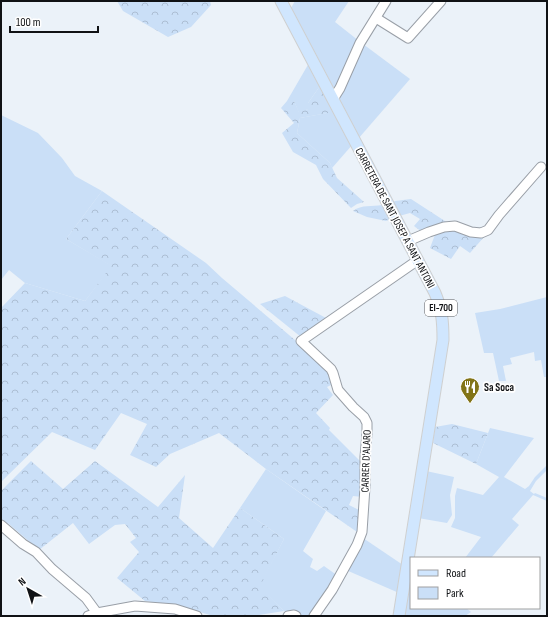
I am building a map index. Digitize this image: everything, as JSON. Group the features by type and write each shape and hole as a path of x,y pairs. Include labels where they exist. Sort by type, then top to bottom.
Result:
{"main road":[{"name":"CARRETERA DE SANT JOSEP A SANT ANTONI","path":"281,1 435,293 443,318 443,340 399,616"}],"street":[{"path":"333,98 340,88 360,42 386,1"},
{"path":"376,18 408,38 441,1"},
{"path":"408,241 429,232 455,226 471,232 481,233 488,230 499,215 542,167"},
{"name":"CARRER D'ALARO","path":"314,616 332,590 357,545 362,532 368,426 364,417 338,390 331,369 301,341 418,260"},
{"path":"1,526 8,530 23,544 36,552 52,569 86,598 97,612"},
{"path":"88,616 97,612 134,606 175,609 197,616"},
{"path":"288,616 296,616"}],"green space":[{"path":"117,1 210,1 211,5 191,27 168,37 123,11"},
{"path":"295,1 349,1 335,22 359,41 334,91 291,8"},
{"path":"363,44 410,79 358,139 337,100"},
{"path":"309,63 320,86 308,103 308,109 299,113 294,101 287,101"},
{"path":"320,86 331,104 328,113 300,118 297,133 330,163 337,178 364,202 351,208 323,179 316,165 293,152 282,133 294,123 281,108 287,101 294,101 299,112 308,109 308,103"},
{"path":"331,104 353,144 332,168 330,163 297,133 300,118 327,113"},
{"path":"1,115 38,133 62,158 75,176 102,191 66,239 112,266 85,301 25,283 9,270 1,280"},
{"path":"102,191 206,263 328,368 331,385 327,387 333,395 316,413 330,428 329,430 360,461 359,469 363,470 363,497 353,496 349,505 361,511 360,534 266,469 219,433 170,454 156,467 130,455 147,424 121,413 95,450 52,432 1,482 1,308 25,283 85,301 111,266 66,239"},
{"path":"411,199 448,223 422,232 414,226 420,219 410,213 399,216 392,203 395,201"},
{"path":"382,205 392,218 386,221 367,217 353,211 363,207"},
{"path":"452,227 484,237 470,253 460,246 451,259 430,248 436,232"},
{"path":"285,296 326,318 301,337 260,304"},
{"path":"547,297 547,377 544,377 541,360 535,361 534,352 510,358 512,364 503,366 506,381 499,381 493,353 484,353 475,313 500,309"},
{"path":"452,424 488,433 476,464 433,443 435,427"},
{"path":"490,428 534,438 504,477 525,489 547,465 547,470 536,481 530,491 534,494 535,493 547,498 547,501 533,495 512,519 519,525 492,557 466,557 481,537 451,527 455,518 455,496 457,488 483,495 499,477 476,464"},
{"path":"31,461 63,489 95,461 158,507 185,475 179,518 213,548 240,508 284,539 260,586 284,611 259,615 210,615 179,606 145,601 117,578 139,552 130,542 136,538 125,524 115,525 89,544 73,523 39,550 1,519 1,491"},
{"path":"266,469 326,511 303,551 313,559 310,567 317,571 324,566 338,576 312,616 296,616 284,611 259,586 284,539 240,508"},
{"path":"426,471 454,477 450,495 452,515 447,523 418,518"},
{"path":"363,538 403,565 399,593 346,570"},
{"path":"410,579 410,609 467,609 471,612 465,616 404,616"}],"place":[{"name":"Sa Soca","path":"470,404"}]}
